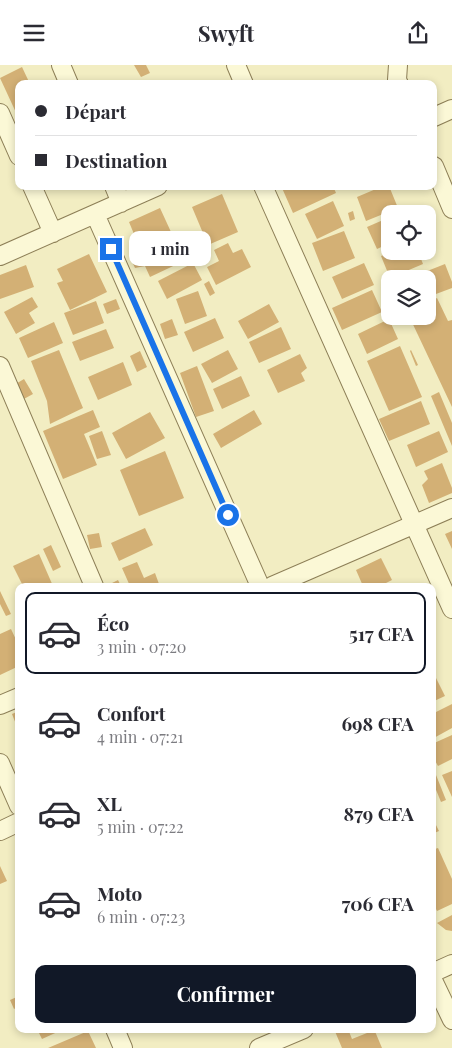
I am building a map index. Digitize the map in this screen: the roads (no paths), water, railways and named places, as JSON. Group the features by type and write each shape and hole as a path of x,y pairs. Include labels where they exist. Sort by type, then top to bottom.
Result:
{"street":[{"path":"61,65 67,80"},
{"path":"236,65 242,80"},
{"path":"437,116 452,109"},
{"path":"0,113 15,147"},
{"path":"437,173 452,209"},
{"path":"34,190 53,233"},
{"path":"116,190 121,203"},
{"path":"0,257 149,190"},
{"path":"265,190 452,609"},
{"path":"95,214 259,583"},
{"path":"0,366 93,583"},
{"path":"279,583 452,508"},
{"path":"0,705 15,699"},
{"path":"0,763 15,797"},
{"path":"0,831 15,825"},
{"path":"436,971 452,965"},
{"path":"436,987 452,1019"},
{"path":"117,1033 123,1048"},
{"path":"259,1048 291,1033"}]}
